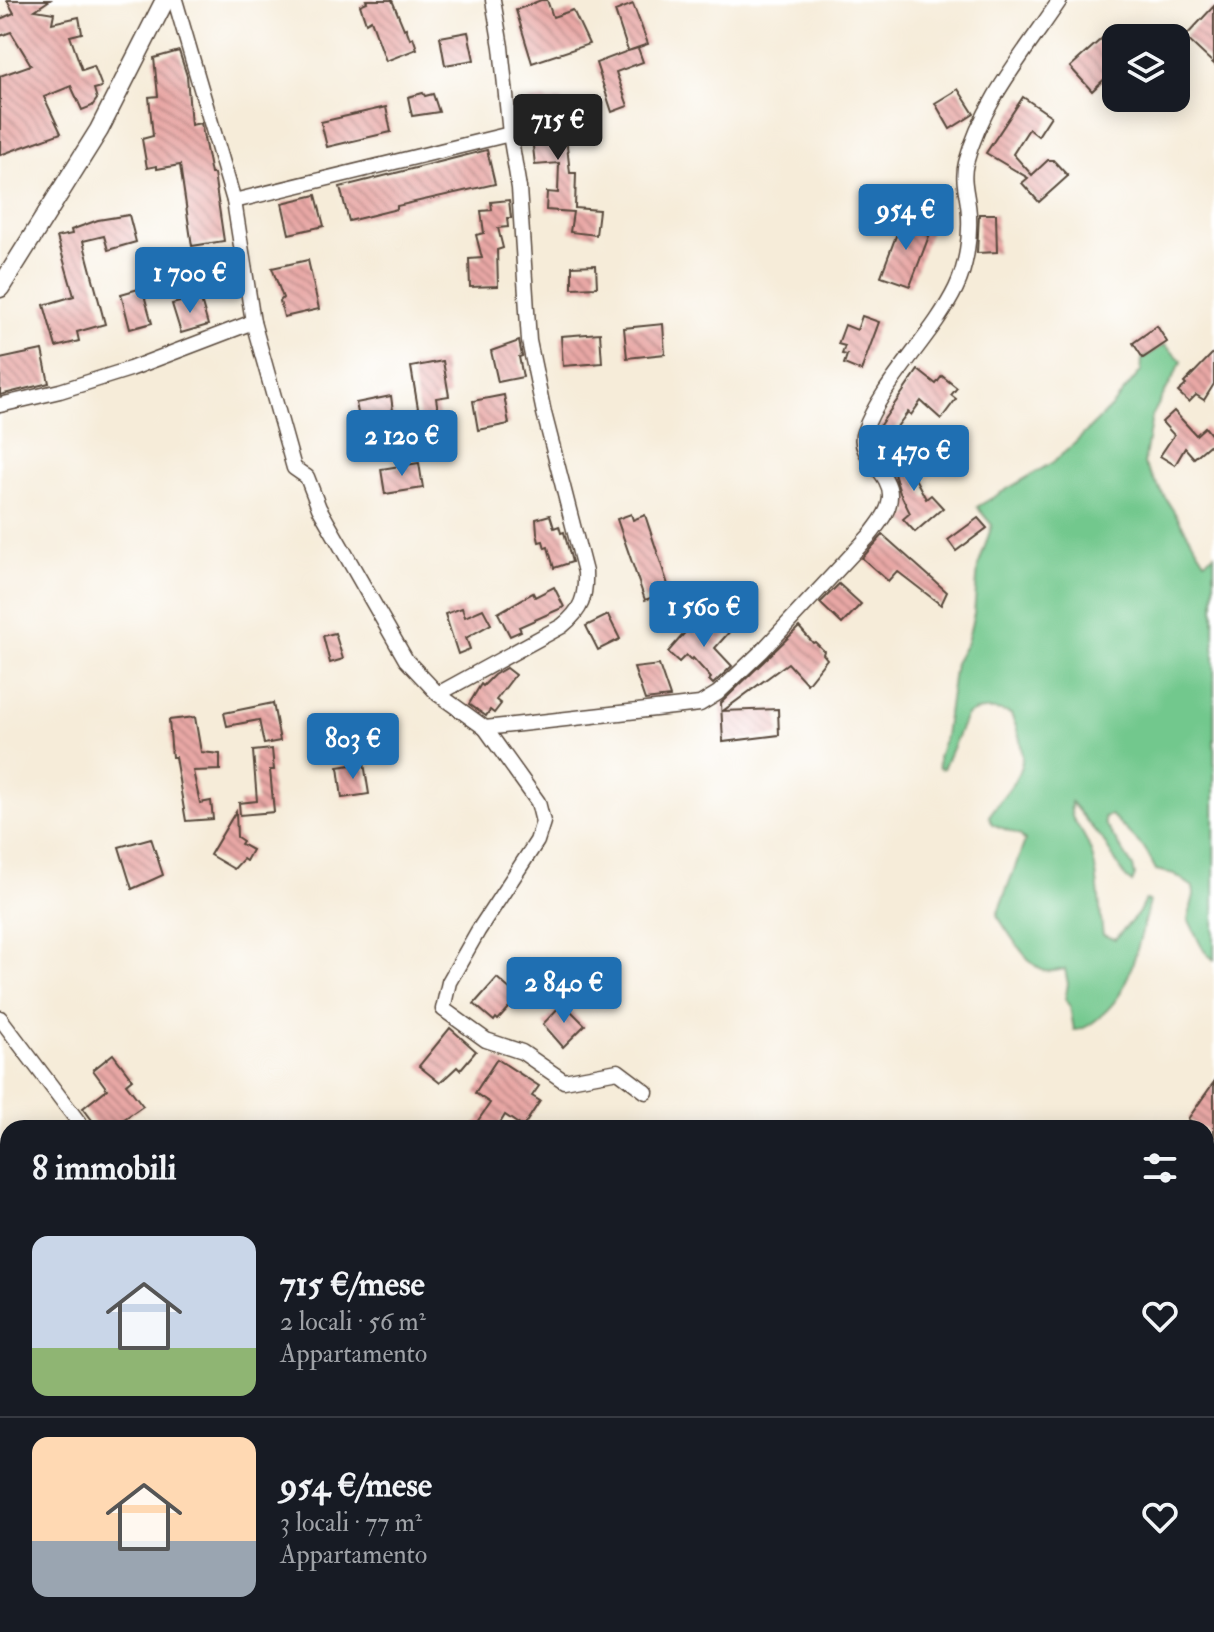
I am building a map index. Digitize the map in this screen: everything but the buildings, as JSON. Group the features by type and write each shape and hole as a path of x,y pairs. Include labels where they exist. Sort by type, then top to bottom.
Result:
{"street":[{"path":"0,288 99,130 165,0"},
{"path":"175,0 234,201 253,322 294,468 307,477 319,508 406,660 438,694 485,728 538,802 542,832 449,982 443,1009 486,1040 522,1052 564,1081 618,1071 646,1092"},
{"path":"438,694 562,626 576,615 586,595 585,572 529,341 519,188 493,0"},
{"path":"485,728 700,704 718,693 762,651 871,534 886,513 890,495 884,477 863,449 863,435 875,409 956,288 968,249 969,215 963,180 966,162 992,100 1060,0"},
{"path":"234,201 510,134"},
{"path":"0,405 60,391 116,373 253,322"},
{"path":"0,1018 77,1120"}],"green space":[{"path":"1165,345 1182,361 1152,416 1144,464 1205,561 1214,554 1214,960 1202,946 1188,919 1193,887 1174,874 1156,870 1145,849 1111,815 1104,817 1105,824 1133,867 1135,875 1132,883 1071,802 1072,817 1093,858 1103,935 1115,939 1138,914 1145,900 1149,901 1134,960 1121,992 1094,1022 1074,1030 1070,1007 1065,999 1068,984 1065,969 1045,971 1032,963 997,915 1025,841 1020,835 992,824 989,816 1020,769 1021,746 1011,714 988,710 971,713 966,716 943,769 939,768 938,757 945,736 955,663 967,642 974,614 978,567 992,525 977,507 1053,462 1073,445 1141,371 1142,359"}]}
